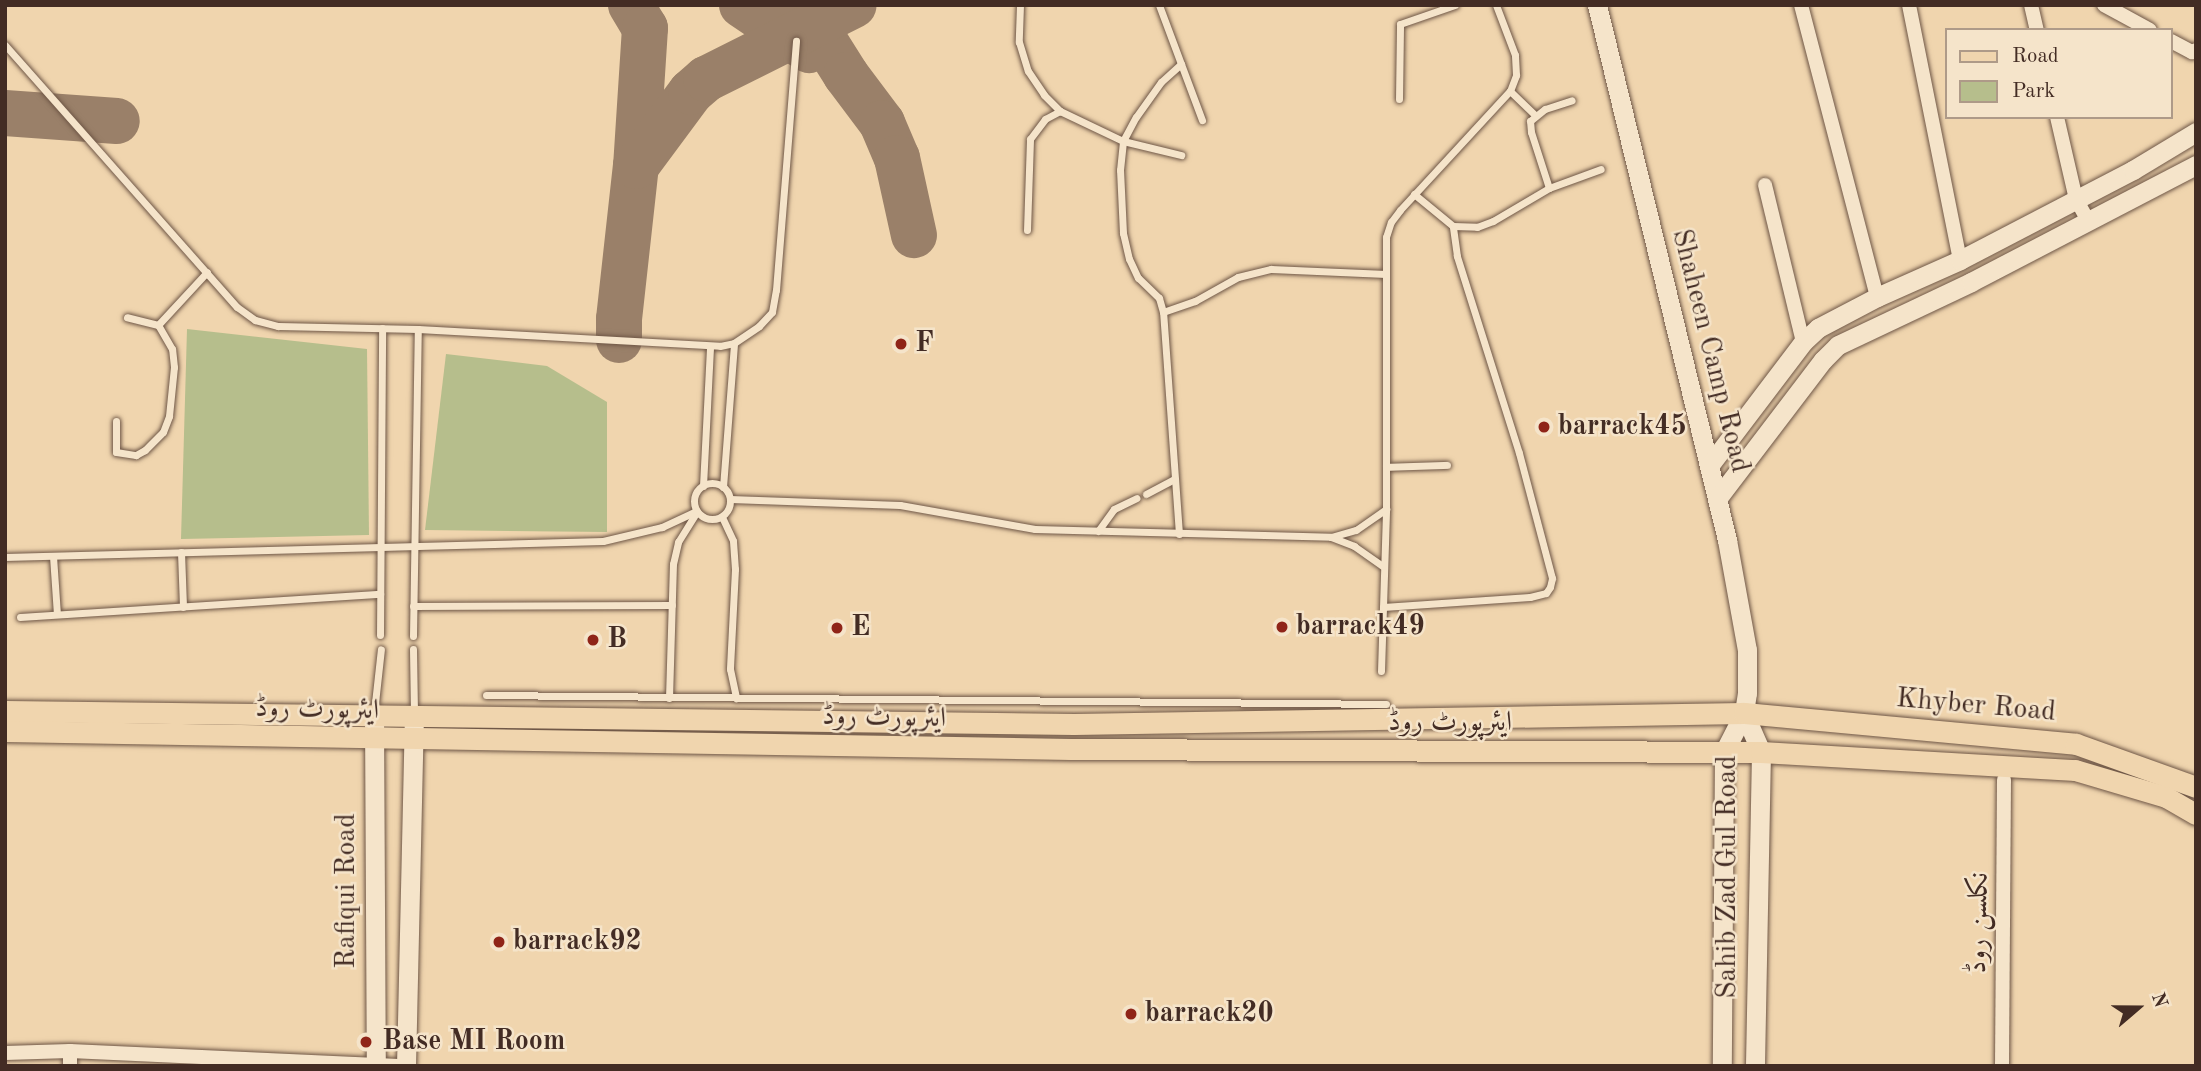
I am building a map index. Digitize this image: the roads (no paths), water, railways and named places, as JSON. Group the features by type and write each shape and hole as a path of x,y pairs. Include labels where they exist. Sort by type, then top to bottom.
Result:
{"main road":[{"name":"Khyber Road","path":"5,711 1074,724 1744,713 2076,744 2196,787"},
{"name":"ایئرپورٹ روڈ","path":"5,731 1085,749 1761,752"},
{"name":"Khyber Road","path":"1761,752 2075,770 2166,797 2196,814"}],"street":[{"name":"Shaheen Camp Road","path":"1597,5 1717,499 1749,667 1744,713"},
{"path":"1801,5 1877,297"},
{"path":"1909,5 1960,260"},
{"path":"2031,5 2037,28"},
{"path":"2104,5 2146,28"},
{"path":"2173,42 2192,52 2196,50"},
{"path":"2057,119 2076,200 2089,222"},
{"path":"1709,466 1803,342 1835,317 1960,260 2076,200 2196,132"},
{"path":"1717,499 1823,360 1838,345 2089,222 2196,165"},
{"path":"1765,185 1803,342"},
{"name":"Sahib Zad Gul Road","path":"1722,1066 1724,752 1744,713"},
{"name":"Sahib Zad Gul Road","path":"1744,713 1761,752 1755,1066"},
{"name":"Rafiqui Road","path":"374,716 376,1065"},
{"path":"406,1066 414,717"},
{"name":"نکلسن روڈ","path":"2002,1066 2004,780"},
{"path":"5,1053 70,1058 399,1066"}],"lane":[{"path":"1020,5 1019,42 1028,71 1044,95 1060,111 1123,141 1181,155"},
{"path":"1159,5 1202,120"},
{"path":"1399,99 1400,24 1455,5"},
{"path":"1381,671 1386,509 1386,237 1391,222 1414,194 1510,91 1516,75 1515,55 1496,5"},
{"path":"5,45 237,307 255,320 278,326 418,329 709,346 734,343 759,326 772,312 796,41"},
{"path":"1179,534 1163,312 1159,298 1138,278 1129,259 1121,203 1123,141 1147,99 1181,64"},
{"path":"1510,91 1535,115"},
{"path":"1549,188 1530,121 1535,115 1572,100"},
{"path":"1027,230 1030,139 1045,119 1060,111"},
{"path":"1414,194 1453,226 1478,227 1549,188 1601,169"},
{"path":"1383,607 1530,597 1546,593 1550,587 1547,560 1519,453 1457,257 1453,226"},
{"path":"1163,312 1195,301 1238,277 1271,269 1386,274"},
{"path":"158,325 207,272"},
{"path":"116,421 114,447 119,455 136,455 163,432 169,416 174,367 172,349 158,325 127,317"},
{"path":"380,635 382,328"},
{"path":"413,636 418,329"},
{"path":"723,487 734,343"},
{"path":"669,698 673,564 678,542 697,510 695,497 703,486 709,346"},
{"path":"1386,467 1447,465"},
{"path":"1146,494 1174,479"},
{"path":"697,510 708,519 722,517 727,512 730,499 723,487 717,484 703,486"},
{"path":"1098,531 1114,509 1137,498"},
{"path":"730,499 900,505 1035,529 1331,537 1356,530 1386,509"},
{"path":"5,557 603,541 662,527 697,510"},
{"path":"722,517 733,541 735,569 730,669 736,698"},
{"path":"1331,537 1354,546 1383,566"},
{"path":"181,552 183,607"},
{"path":"53,556 57,614"},
{"path":"20,617 380,594"},
{"path":"413,606 672,605"},
{"path":"374,716 381,649"},
{"path":"413,649 414,717"},
{"path":"485,695 1386,704"}],"place":[{"name":"F","path":"901,344"},
{"name":"barrack45","path":"1544,427"},
{"name":"barrack49","path":"1282,627"},
{"name":"E","path":"837,628"},
{"name":"B","path":"593,640"},
{"name":"barrack92","path":"499,942"},
{"name":"barrack20","path":"1131,1014"},
{"name":"Base MI Room","path":"366,1042"}]}
